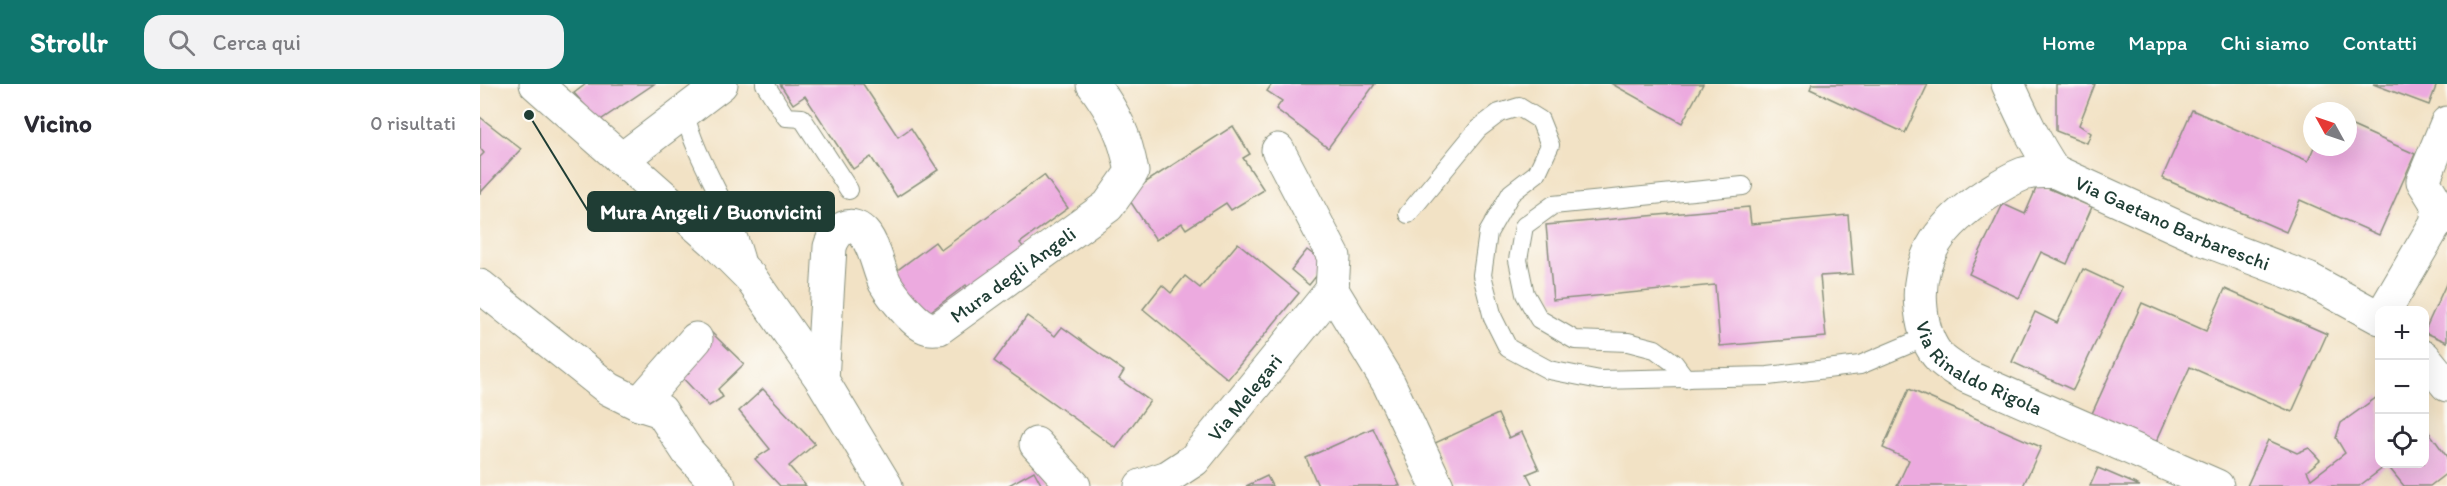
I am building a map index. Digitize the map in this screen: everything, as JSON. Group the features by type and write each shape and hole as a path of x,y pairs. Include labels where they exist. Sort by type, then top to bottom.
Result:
{"street":[{"path":"621,160 721,84"},
{"name":"Mura degli Angeli","path":"822,380 830,247 833,235 840,228 854,227 864,234 886,284 895,297 916,322 927,328 939,328 1108,206 1132,172 1123,132 1111,109 1093,84"},
{"name":"Via Gaetano Barbareschi","path":"2008,84 2023,120 2054,171 2204,239 2308,279 2375,316"},
{"path":"544,86 621,160 715,242 750,277 822,380 886,486"},
{"path":"2388,306 2442,222 2439,207 2423,181 2447,123"},
{"path":"1278,150 1334,257 1332,290 1389,384 1437,486"},
{"name":"Via Rinaldo Rigola","path":"2054,171 2024,173 1956,215 1942,232 1928,254 1920,281 1919,290 1926,337 1941,359 1968,377 2217,486"},
{"path":"480,286 609,388 639,404 661,411 688,452 719,486"},
{"name":"Via Melegari","path":"1141,486 1167,477 1194,460 1332,290"},
{"path":"639,404 696,339"},
{"path":"2426,360 2447,385"},
{"path":"1036,444 1074,486"}],"lane":[{"path":"765,84 786,117 802,118 849,190"},
{"path":"1408,214 1478,129 1499,113 1519,107 1540,120 1550,145 1537,173 1511,193 1488,233 1482,275 1492,318 1508,348 1548,370 1600,380 1686,379 1768,376 1860,365 1926,337"},
{"path":"684,111 689,133 699,157 729,212 743,246 750,277"},
{"path":"1686,379 1674,363 1655,349 1628,342 1575,340 1539,319 1525,294 1518,260 1524,226 1553,205 1743,186"}],"building":[{"path":"586,84 654,84 599,121 574,93"},
{"path":"780,84 863,84 898,137 911,128 938,170 897,197 871,157 853,169 805,96 793,104"},
{"path":"1272,84 1375,84 1328,148 1276,109 1282,101 1267,91"},
{"path":"1612,84 1703,84 1682,123"},
{"path":"1812,84 1928,84 1905,133 1810,89"},
{"path":"2056,84 2095,84 2079,125 2091,133 2087,143 2056,131"},
{"path":"2373,84 2437,84 2429,105"},
{"path":"2192,110 2308,161 2310,156 2357,156 2357,128 2415,154 2379,235 2300,200 2286,232 2162,178"},
{"path":"480,117 521,149 480,193 480,157 484,153 480,148"},
{"path":"1233,126 1250,154 1243,158 1264,190 1231,210 1226,203 1186,229 1182,223 1156,240 1126,195"},
{"path":"1044,175 1068,208 1020,243 1029,255 973,295 966,285 927,314 895,272 935,242 941,250"},
{"path":"2038,184 2092,207 2067,264 2041,252 2019,298 1969,274 2003,204 2025,214"},
{"path":"1749,207 1751,224 1848,215 1853,274 1820,276 1826,337 1720,346 1715,285 1553,300 1546,225"},
{"path":"1238,243 1299,293 1228,379 1143,309 1162,285 1171,293 1185,276 1200,288"},
{"path":"1307,250 1326,264 1309,285 1291,270"},
{"path":"2083,269 2122,287 2073,390 2012,362 2035,312 2057,323"},
{"path":"2447,282 2447,342 2429,334 2429,321"},
{"path":"2225,289 2327,334 2292,412 2190,367 2154,447 2090,418 2142,303 2206,331"},
{"path":"1027,316 1055,336 1062,327 1124,371 1119,379 1150,401 1116,448 994,361"},
{"path":"712,333 744,364 718,389 723,397 709,406 679,374"},
{"path":"763,389 815,444 789,466 806,486 780,486 755,459 770,449 739,411"},
{"path":"1909,389 2041,447 2023,486 1897,486 1909,460 1883,448"},
{"path":"2375,399 2375,468 2383,468 2359,486 2247,486 2268,440 2297,453 2309,448 2320,460 2307,471 2311,479 2345,453 2336,438 2341,423"},
{"path":"1498,414 1509,438 1522,432 1539,469 1527,474 1533,486 1455,486 1435,443"},
{"path":"1373,428 1400,486 1318,486 1306,458"},
{"path":"2429,432 2447,457 2447,473 2430,486 2404,486 2389,468 2429,468"},
{"path":"2098,468 2140,486 2090,486"},
{"path":"1034,471 1042,486 1007,486"},
{"path":"1267,476 1272,486 1246,486"}],"place":[{"name":"Mura Angeli / Buonvicini","path":"529,115"}]}
